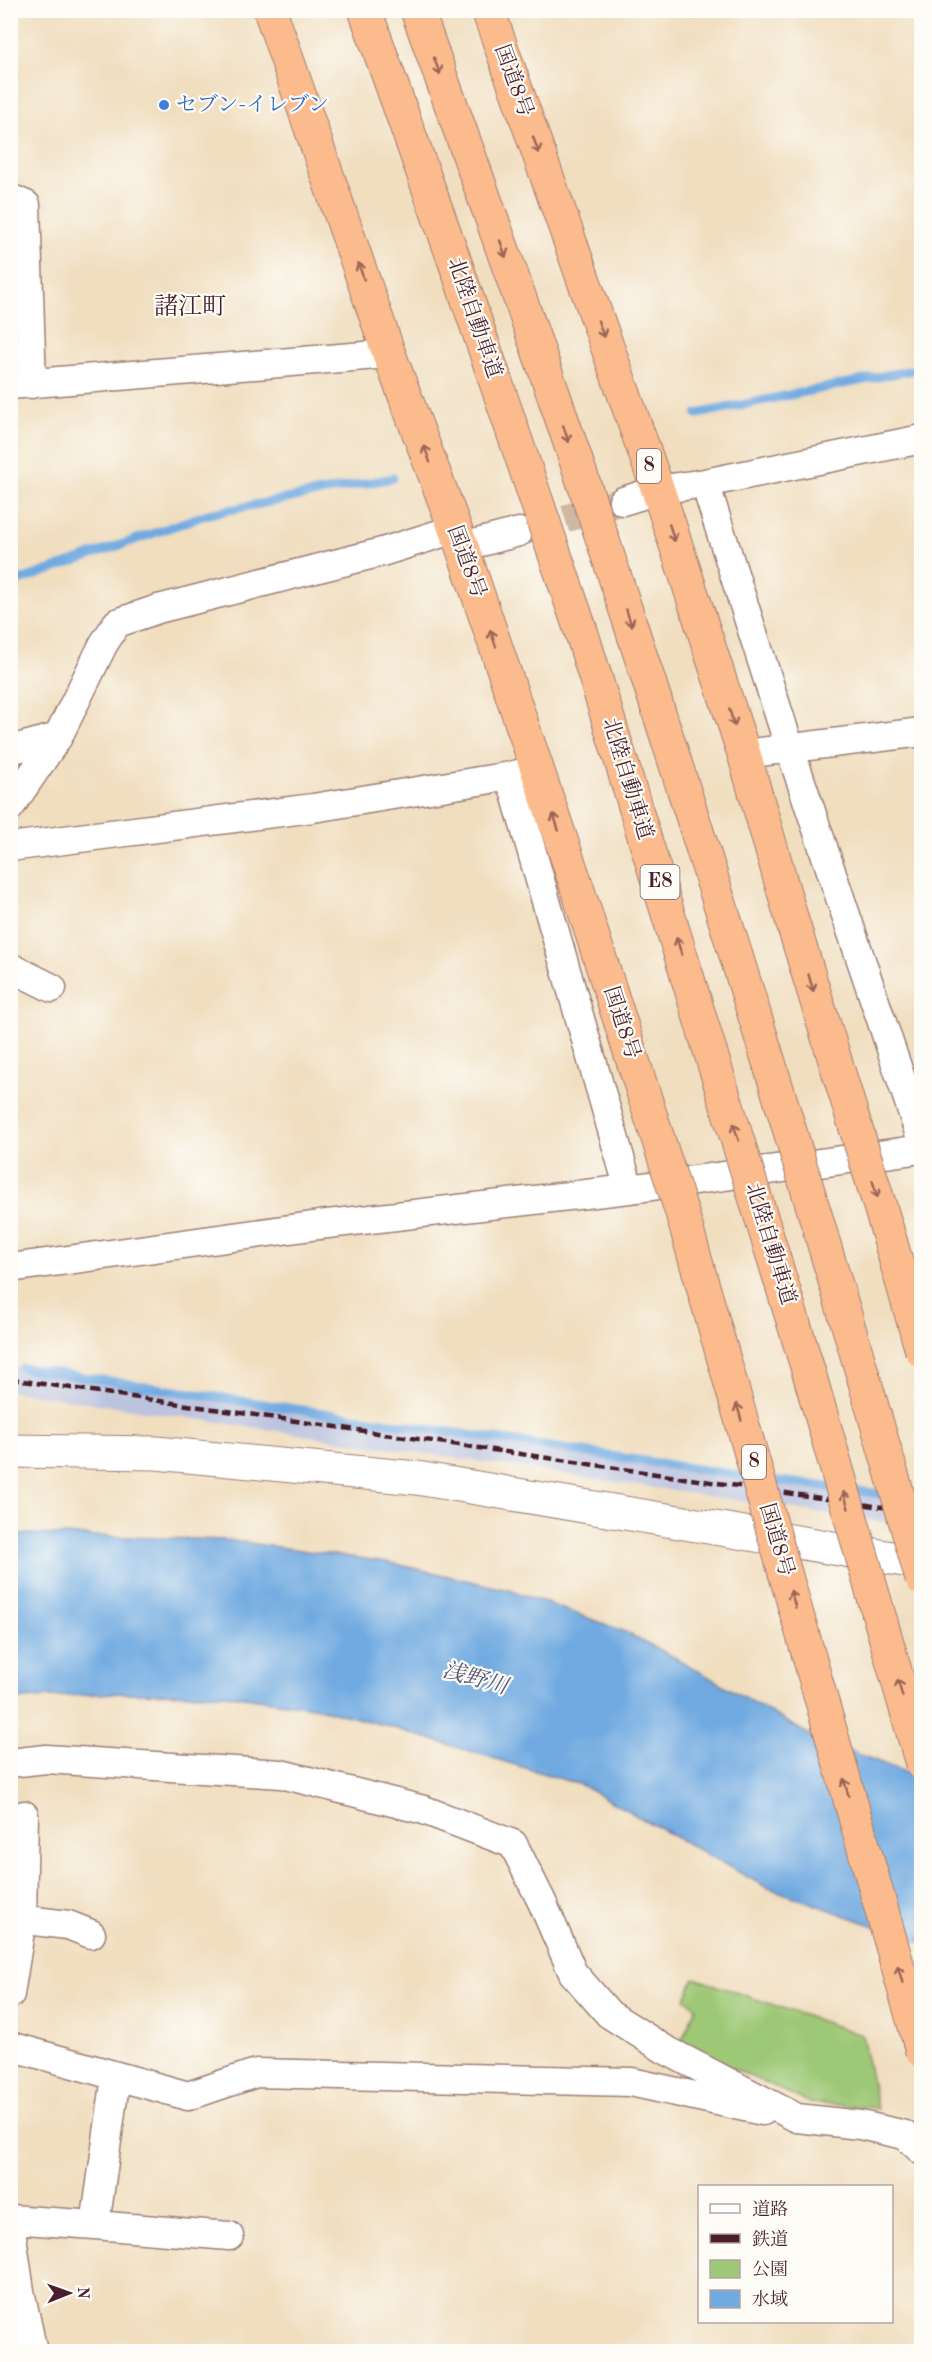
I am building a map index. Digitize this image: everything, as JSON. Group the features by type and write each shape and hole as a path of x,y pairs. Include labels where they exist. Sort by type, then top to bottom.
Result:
{"highway":[{"name":"国道8号","path":"270,10 389,354 458,538 524,772 574,878 682,1213 921,2050"},
{"name":"北陸自動車道","path":"365,10 457,267 582,634 809,1373 921,1764"},
{"name":"E8","path":"417,10 504,252 629,620 859,1361 921,1579"},
{"name":"国道8号","path":"488,10 658,490 744,754 794,927 886,1226 921,1351"}],"street":[{"path":"10,198 26,205 21,385 389,354"},
{"path":"623,501 658,490 705,483 921,439"},
{"path":"705,483 790,749 921,1141"},
{"path":"10,807 58,737 103,645 117,623 158,609 382,552 458,538 519,532"},
{"path":"744,754 921,732"},
{"path":"10,750 58,737"},
{"path":"10,848 313,808 524,772 629,1189"},
{"path":"10,967 52,988"},
{"path":"10,1268 319,1225 629,1189 921,1149"},
{"path":"10,1451 156,1453 417,1478 921,1563"},
{"path":"10,1763 46,1759 281,1774 424,1810 513,1844 542,1902 573,1973 609,2014 664,2049 797,2118"},
{"path":"10,1994 24,1815"},
{"path":"16,1919 68,1925 91,1934"},
{"path":"10,2046 188,2096 256,2073 631,2082 797,2118 860,2125 905,2135 921,2151"},
{"path":"96,2225 116,2077"},
{"path":"33,2352 14,2272 10,2220 229,2236"}],"shaded area":[{"path":"10,1365 23,1367 23,1370 769,1481 921,1501 921,1528 11,1391"}],"green space":[{"path":"694,1978 862,2035 877,2108 810,2103 680,2045 696,2007 685,1999"}],"water":[{"name":"浅野川","path":"28,1534 228,1540 387,1562 513,1591 621,1630 674,1657 815,1738 921,1778 921,1943 764,1886 581,1785 394,1728 319,1708 224,1694 113,1693 11,1700 11,1536"}],"waterway":[{"path":"697,414 922,368"},
{"path":"10,584 208,514 393,478"},
{"path":"23,1368 750,1477"},
{"path":"764,1479 837,1488"},
{"path":"850,1490 890,1495"},
{"path":"904,1497 922,1500"}],"tunnel":[{"path":"525,531 623,501"}],"railway":[{"path":"10,1379 922,1513"}],"place":[{"name":"セブン-イレブン","path":"164,105"}],"district":[{"name":"諸江町","path":"190,308"}]}
